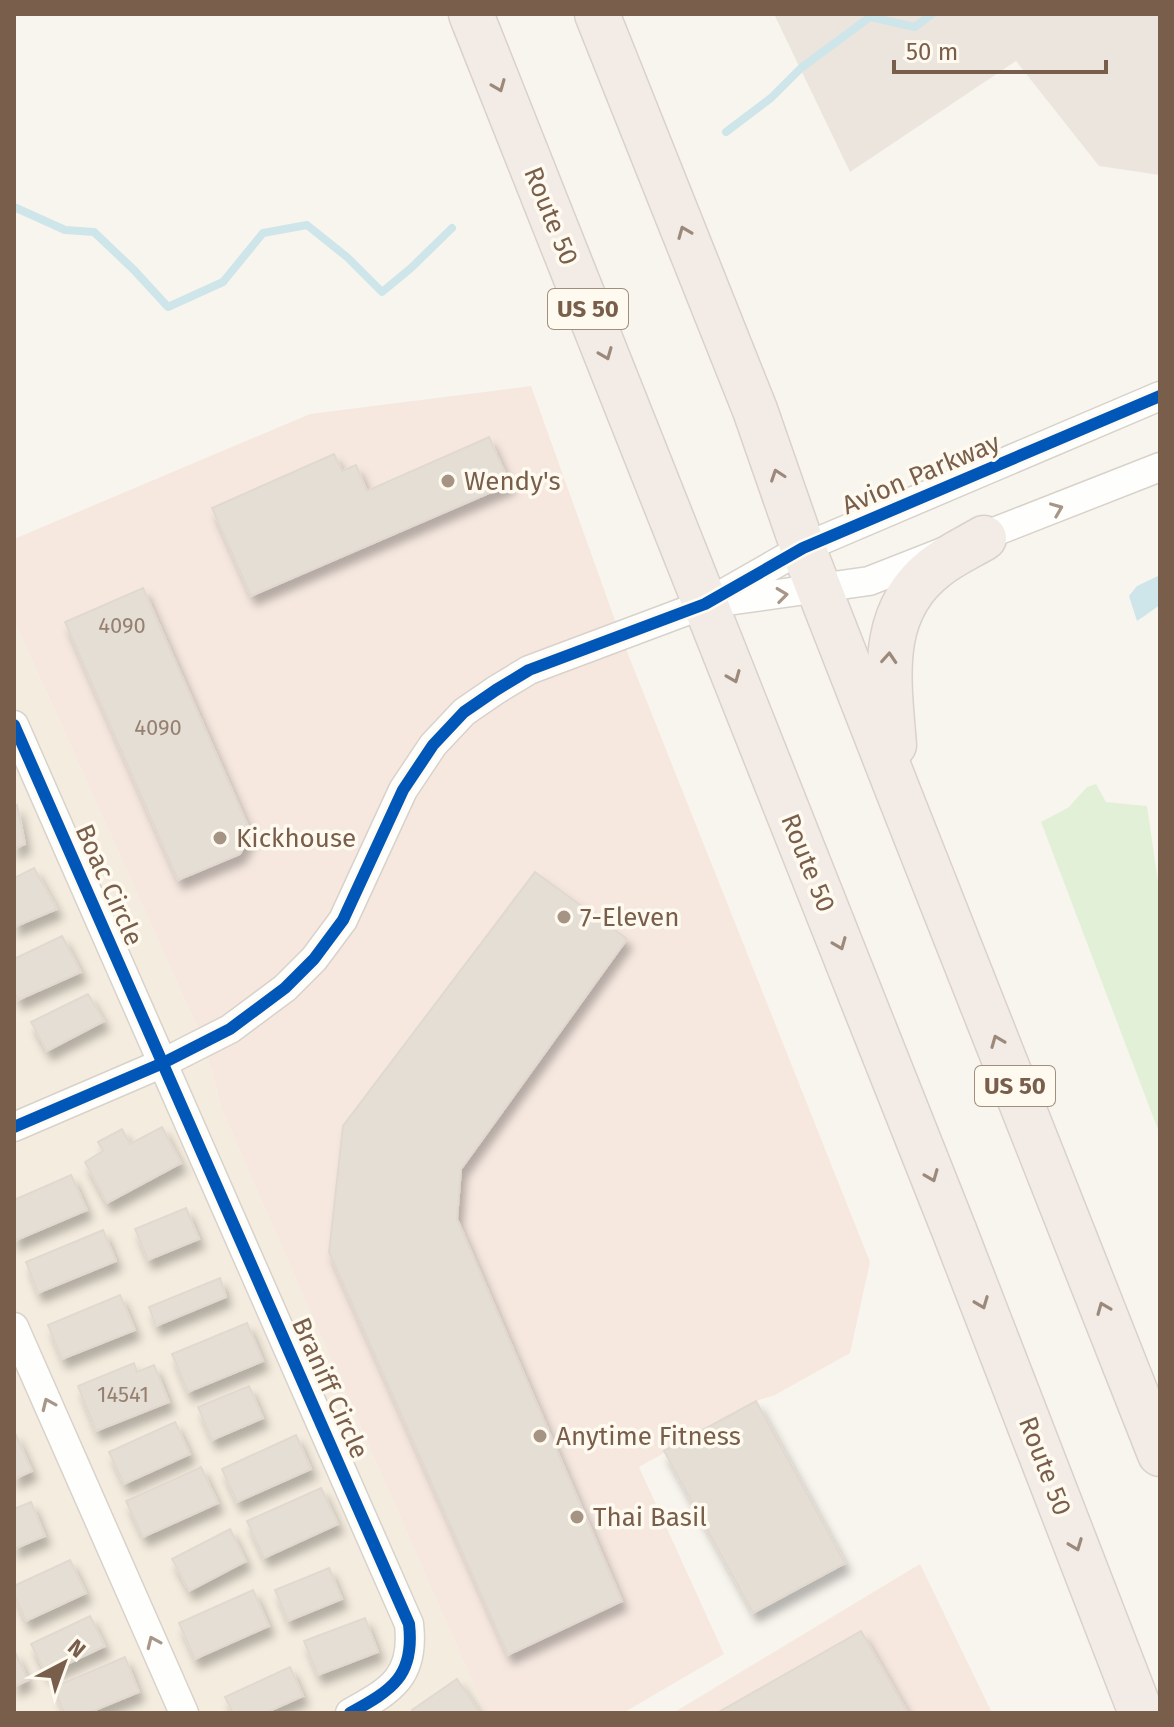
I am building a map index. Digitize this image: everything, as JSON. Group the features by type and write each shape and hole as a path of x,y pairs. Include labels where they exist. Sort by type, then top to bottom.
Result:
{"highway":[{"name":"Route 50","path":"471,14 954,1230 1141,1713"},
{"name":"US 50","path":"597,14 755,410 819,590 1160,1454"},
{"path":"898,791 887,667 890,644 911,592 936,567 984,538"}],"street":[{"name":"Avion Parkway","path":"705,604 803,548 1160,396"},
{"path":"14,1127 163,1063 249,1018 285,988 314,959 343,920 403,790 433,745 464,712 529,670 705,604 869,581 1160,467"},
{"name":"Boac Circle","path":"14,725 163,1063"},
{"name":"Braniff Circle","path":"163,1063 409,1624 410,1657 400,1678 383,1694 350,1713"},
{"path":"14,1327 184,1713"}],"shaded area":[{"path":"774,14 1160,14 1160,175 1099,166 1016,61 850,172"},
{"path":"531,386 620,634 870,1262 850,1353 775,1395 756,1401 639,1467 724,1654 623,1713 486,1713 222,1110 204,1042 14,620 14,539 310,414"},
{"path":"14,620 204,1042 222,1110 486,1713 14,1713"},
{"path":"920,1564 992,1713 673,1713"}],"green space":[{"path":"1096,784 1106,802 1147,806 1160,895 1160,1135 1041,822 1069,807 1087,787"}],"water":[{"path":"1160,575 1160,605 1137,621 1129,596 1137,586"}],"building":[{"path":"489,437 510,484 251,596 212,508 334,454 342,471 356,465 367,491"},
{"path":"143,588 251,833 240,854 178,880 65,622"},
{"path":"17,805 25,844 14,849 14,807"},
{"path":"34,868 57,909 14,927 14,878"},
{"path":"535,872 627,939 461,1169 457,1219 622,1601 508,1655 329,1252 343,1126"},
{"path":"62,936 81,972 18,1000 14,992 14,959"},
{"path":"88,994 104,1021 47,1051 31,1022"},
{"path":"162,1127 181,1163 107,1203 85,1162 103,1151 98,1142 122,1129 130,1144"},
{"path":"71,1175 87,1210 14,1241 14,1200"},
{"path":"186,1208 199,1239 148,1260 135,1229"},
{"path":"103,1230 116,1261 38,1293 26,1262"},
{"path":"220,1278 226,1297 156,1326 149,1307"},
{"path":"120,1295 135,1330 62,1359 48,1325"},
{"path":"247,1323 263,1361 188,1392 172,1354"},
{"path":"134,1363 137,1372 154,1365 169,1402 96,1431 78,1386"},
{"path":"249,1386 263,1418 212,1440 198,1407"},
{"path":"756,1401 845,1563 753,1613 664,1451"},
{"path":"175,1422 190,1454 124,1484 109,1452"},
{"path":"14,1431 32,1471 14,1479"},
{"path":"296,1435 311,1469 237,1502 222,1469"},
{"path":"201,1467 218,1503 143,1537 126,1501"},
{"path":"321,1488 338,1524 264,1558 247,1521"},
{"path":"31,1502 45,1536 14,1549 14,1509"},
{"path":"230,1529 246,1561 189,1591 172,1559"},
{"path":"70,1560 86,1593 26,1621 14,1595 14,1586"},
{"path":"329,1568 342,1599 288,1621 275,1590"},
{"path":"253,1590 269,1626 195,1659 179,1623"},
{"path":"90,1616 105,1646 46,1674 31,1644"},
{"path":"365,1618 378,1652 318,1675 304,1641"},
{"path":"861,1631 908,1713 717,1713"},
{"path":"14,1650 28,1680 14,1687"},
{"path":"125,1657 139,1692 88,1713 64,1713 54,1687"},
{"path":"290,1667 303,1696 265,1713 233,1713 225,1697"},
{"path":"457,1679 480,1713 414,1713 412,1710"}],"waterway":[{"path":"726,132 771,98 801,68 870,17 915,27 932,14"},
{"path":"14,207 65,230 94,232 168,307 223,282 263,233 307,225 347,257 382,292 452,228"}],"cycle path":[{"path":"14,1127 163,1063 230,1029 285,988 314,959 343,920 403,790 433,745 464,712 496,690 529,670 705,604 803,548 1160,396"},
{"path":"14,725 409,1624 408,1657 398,1679 378,1697 350,1713"}],"place":[{"name":"Wendy's","path":"448,481"},
{"name":"Kickhouse","path":"220,838"},
{"name":"7-Eleven","path":"564,917"},
{"name":"Anytime Fitness","path":"540,1436"},
{"name":"Thai Basil","path":"577,1517"}]}
